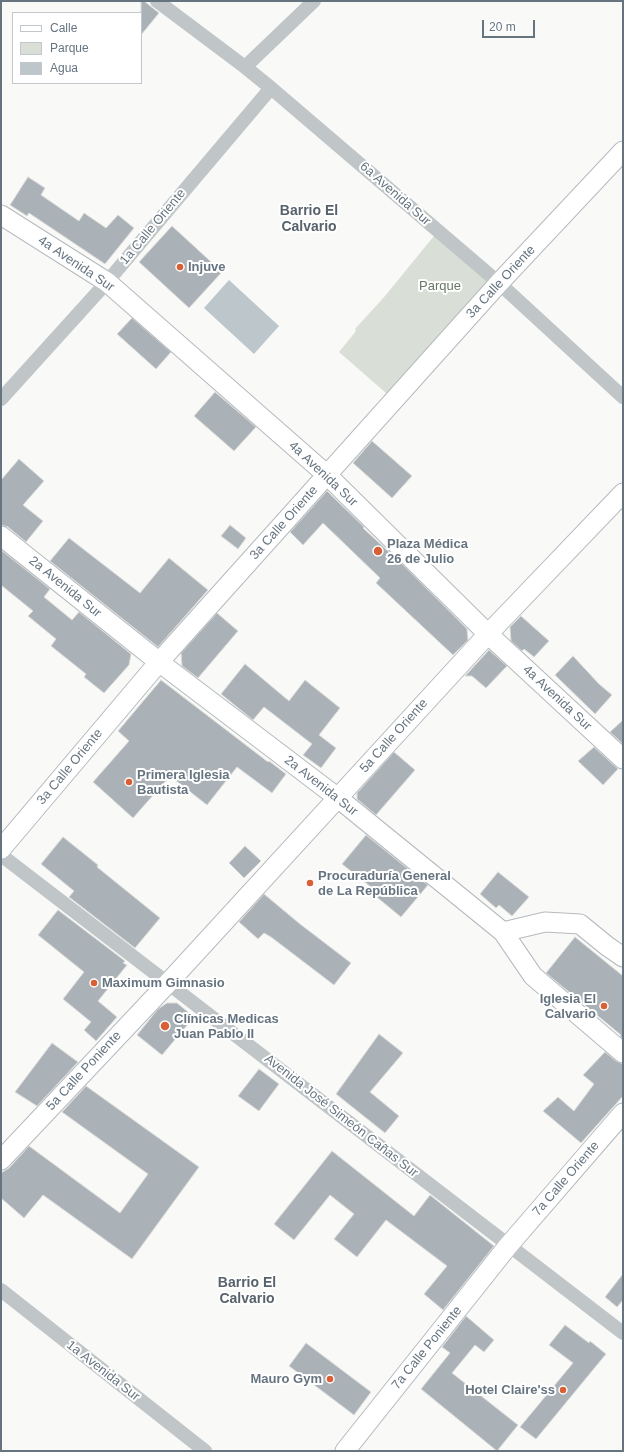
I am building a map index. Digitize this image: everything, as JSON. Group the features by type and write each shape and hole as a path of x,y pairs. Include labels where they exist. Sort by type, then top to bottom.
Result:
{"street":[{"name":"6a Avenida Sur","path":"157,1 271,88 499,283 623,397"},
{"path":"245,67 314,1"},
{"name":"1a Calle Oriente","path":"1,398 107,282 271,88"},
{"name":"3a Calle Oriente","path":"1,849 158,662 499,283 623,151"},
{"name":"4a Avenida Sur","path":"1,215 107,282 327,475 488,634 623,759"},
{"name":"5a Calle Oriente","path":"168,983 488,634 623,493"},
{"name":"2a Avenida Sur","path":"1,536 158,662 338,798 503,932 532,976 623,1053"},
{"name":"Avenida José Simeón Cañas Sur","path":"1,856 623,1333"},
{"path":"503,932 545,922 580,924 623,957"},
{"name":"5a Calle Poniente","path":"1,1160 168,983"},
{"name":"7a Calle Oriente","path":"508,1246 623,1113"},
{"name":"7a Calle Poniente","path":"345,1451 508,1246"},
{"name":"1a Avenida Sur","path":"1,1290 205,1451"}],"green space":[{"name":"Parque","path":"438,231 494,279 394,400 339,352 356,331 355,329 385,296"}],"water":[{"path":"229,280 279,326 254,354 204,308"}],"building":[{"path":"141,1 144,1 159,13 142,34 142,12"},
{"path":"28,177 45,188 41,195 79,221 84,213 106,228 118,215 134,228 105,264 29,213 27,216 10,205"},
{"name":"Injuve","path":"172,226 222,272 189,308 139,262"},
{"path":"132,318 171,352 156,369 117,334"},
{"path":"215,392 256,427 234,451 194,416"},
{"path":"372,441 412,476 392,498 353,463"},
{"path":"19,459 44,481 23,505 43,521 26,542 8,527 1,525 1,480"},
{"path":"327,491 467,629 468,640 453,655 376,583 380,578 323,523 303,545 290,532"},
{"path":"230,525 246,538 238,549 221,536"},
{"path":"69,538 140,593 169,558 208,590 158,647 50,561"},
{"path":"1,550 50,589 44,597 72,620 79,612 131,654 129,665 104,693 84,677 86,674 51,646 56,639 28,616 33,611 1,585"},
{"path":"217,613 238,631 198,678 182,666 181,653"},
{"path":"521,616 549,641 534,657 524,649 522,651 511,641 510,627"},
{"path":"489,650 507,666 486,688 472,676 465,676"},
{"path":"573,656 599,684 612,695 595,714 555,675"},
{"path":"245,664 289,701 305,680 340,708 319,735 336,748 321,768 303,755 312,744 264,707 253,720 221,694"},
{"path":"161,680 268,762 269,761 286,774 272,793 237,767 207,805 170,776 133,818 93,782 129,741 118,731"},
{"path":"623,720 623,744 610,732"},
{"path":"594,747 618,769 603,785 578,761"},
{"path":"394,752 415,770 376,815 357,799 357,793"},
{"path":"366,835 428,885 401,917 373,894 376,891 342,864"},
{"path":"63,837 98,865 97,867 160,918 135,948 69,897 74,891 41,864"},
{"path":"245,846 261,861 244,878 229,863"},
{"path":"498,872 529,897 512,916 499,905 496,908 480,894"},
{"path":"264,894 351,963 334,985 271,937 264,933 258,939 239,922"},
{"path":"58,910 125,961 123,963 127,965 98,1001 117,1017 96,1041 84,1030 91,1022 63,999 84,972 38,935"},
{"name":"Iglesia El Calvario","path":"575,937 623,976 623,1039 620,1036 621,1035 546,973"},
{"name":"Clínicas Medicas Juan Pablo II","path":"167,1003 177,1003 194,1017 162,1055 137,1035 158,1009"},
{"path":"379,1034 403,1053 370,1092 399,1116 385,1133 336,1094"},
{"path":"52,1043 78,1062 37,1106 15,1092"},
{"path":"605,1052 616,1061 623,1064 623,1096 581,1143 543,1111 558,1097 574,1111 594,1084 583,1075"},
{"path":"259,1069 279,1084 259,1111 238,1096"},
{"path":"86,1086 199,1167 132,1259 43,1195 24,1218 1,1198 1,1173 9,1168 29,1146 120,1213 148,1174 62,1112"},
{"path":"332,1151 414,1216 430,1195 494,1246 443,1310 424,1294 447,1266 386,1220 357,1257 334,1239 354,1214 330,1195 294,1240 274,1224"},
{"path":"623,1274 623,1300 617,1307 605,1297"},
{"path":"466,1316 494,1340 484,1352 475,1345 452,1373 518,1425 497,1451 421,1389 450,1353 442,1347"},
{"name":"Hotel Claire'ss","path":"565,1325 589,1343 590,1341 606,1354 536,1439 520,1427 573,1363 549,1345"},
{"name":"Mauro Gym","path":"306,1343 371,1392 354,1415 289,1366"}],"place":[{"name":"Injuve","path":"180,267"},
{"name":"Plaza Médica 26 de Julio","path":"378,551"},
{"name":"Primera Iglesia Bautista","path":"129,782"},
{"name":"Procuraduría General de La República","path":"310,883"},
{"name":"Maximum Gimnasio","path":"94,983"},
{"name":"Iglesia El Calvario","path":"604,1006"},
{"name":"Clínicas Medicas Juan Pablo II","path":"165,1026"},
{"name":"Mauro Gym","path":"330,1379"},
{"name":"Hotel Claire'ss","path":"563,1390"}],"district":[{"name":"Barrio El Calvario","path":"309,220"},
{"name":"Barrio El Calvario","path":"247,1292"}]}
